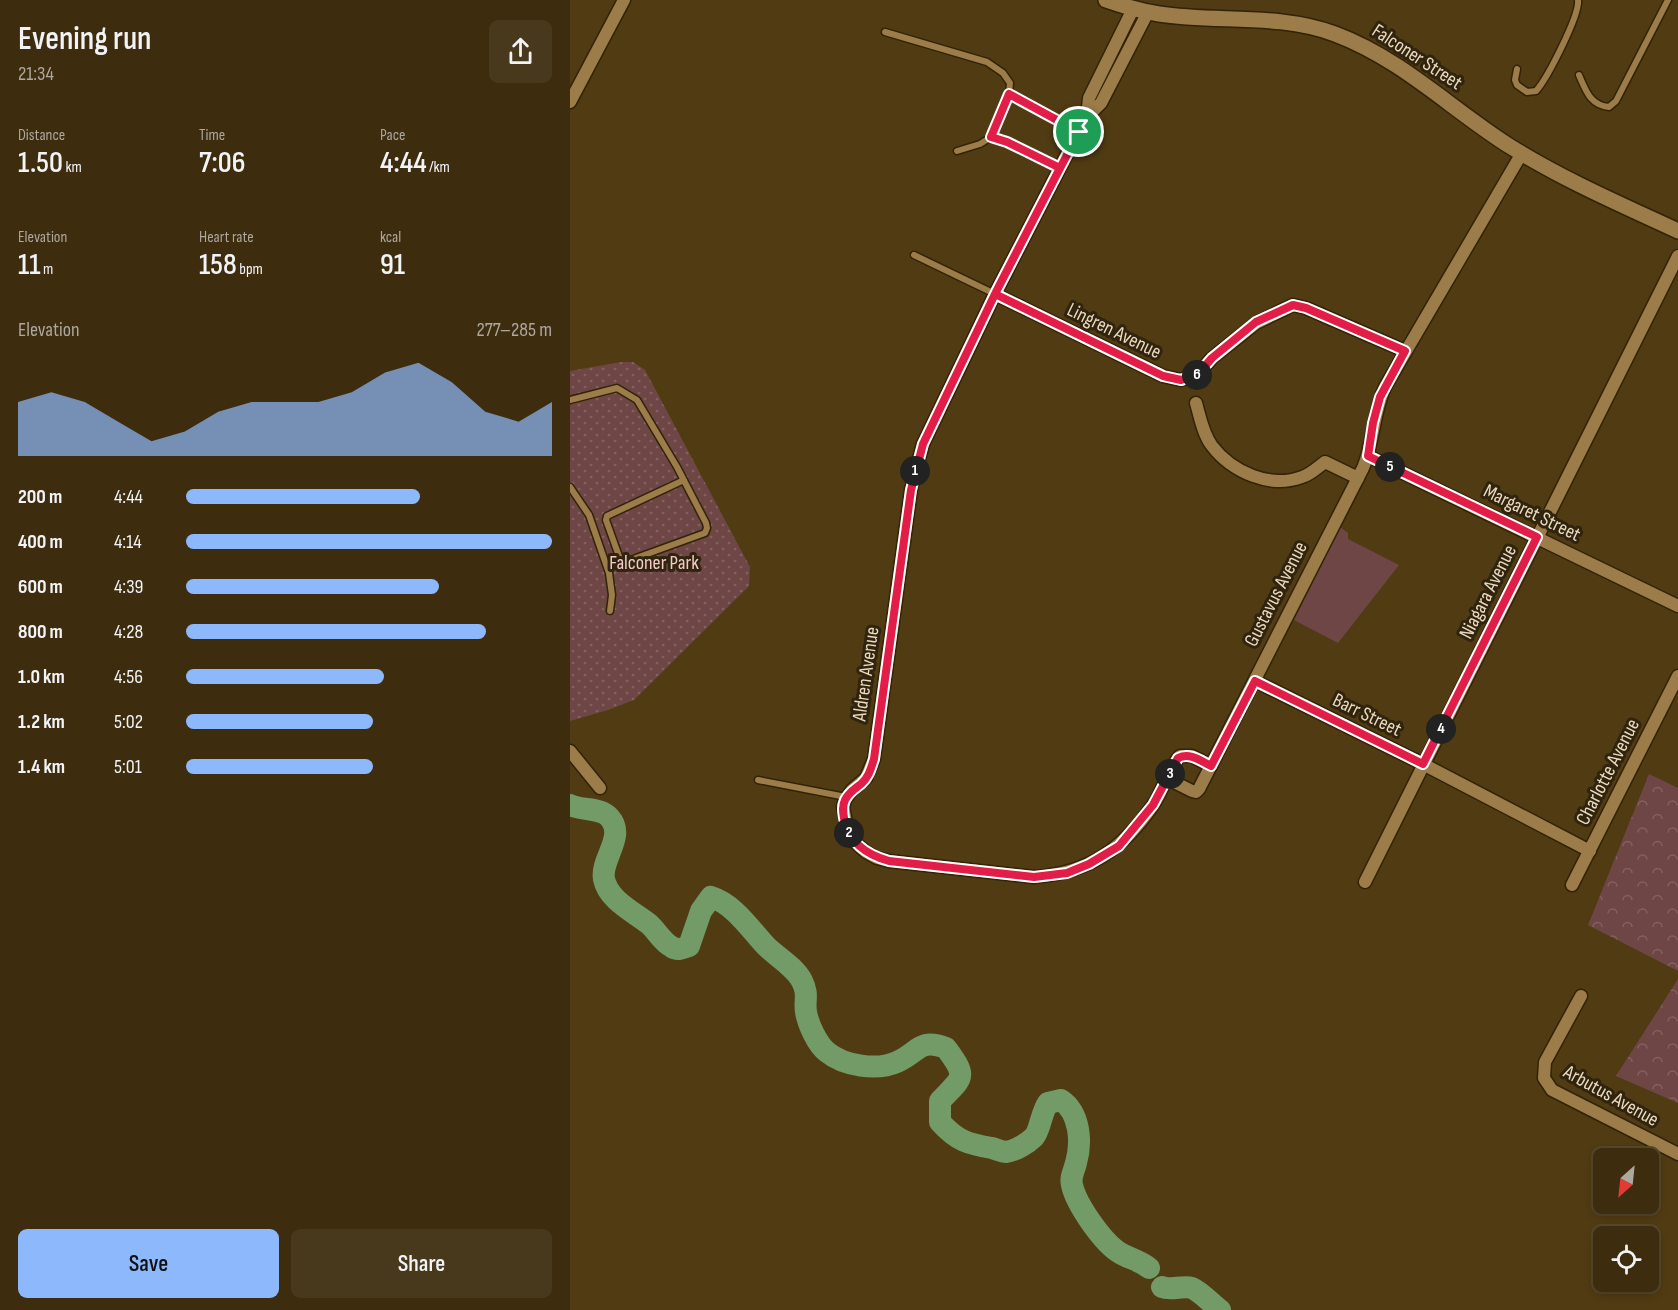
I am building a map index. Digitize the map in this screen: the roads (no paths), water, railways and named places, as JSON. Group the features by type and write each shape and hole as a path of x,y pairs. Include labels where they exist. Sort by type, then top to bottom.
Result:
{"street":[{"path":"570,102 624,0"},
{"name":"Falconer Street","path":"1106,0 1160,14 1249,19 1293,24 1332,33 1370,49 1522,153 1564,177 1678,231"},
{"name":"Aldren Avenue","path":"846,797 866,778 874,759 911,490 923,444 995,294 1060,168 1087,117 1101,103 1141,10"},
{"path":"1405,351 1522,153"},
{"name":"Niagara Avenue","path":"1365,882 1678,256"},
{"name":"Lingren Avenue","path":"995,294 1163,376 1181,380 1198,374 1212,358 1256,322 1293,305 1306,308 1405,351"},
{"name":"Gustavus Avenue","path":"1168,779 1196,792 1211,766 1358,478 1368,456 1377,407 1405,351"},
{"path":"1196,403 1203,428 1212,445 1238,470 1251,477 1280,480 1303,477 1326,462 1358,478"},
{"name":"Margaret Street","path":"1368,456 1678,606"},
{"name":"Charlotte Avenue","path":"1572,885 1678,676"},
{"name":"Barr Street","path":"1255,681 1423,764 1590,851"},
{"path":"570,751 600,788"},
{"path":"846,797 843,807 848,832 857,844 876,858 926,866 1034,877 1067,873 1089,864 1119,846 1153,805 1176,760 1183,755 1192,756 1211,766"},
{"name":"Arbutus Avenue","path":"1581,996 1545,1062 1544,1078 1552,1090 1678,1154"}],"lane":[{"path":"1517,69 1515,80 1517,86 1527,92 1537,90 1575,17 1578,0"},
{"path":"1579,75 1590,100 1601,106 1609,107 1616,101 1668,0"},
{"path":"885,32 987,62 1003,73 1011,83 1009,94 991,137 980,144 957,151"},
{"path":"1009,94 1079,132"},
{"path":"991,137 1007,142 1060,168"},
{"path":"914,255 995,294"},
{"path":"570,400 617,388 637,400 684,480 706,523 705,533 625,562 620,559 606,520 607,516 684,480"},
{"path":"570,487 589,514 609,573 612,595 610,611"},
{"path":"758,780 846,797"}],"waterway":[{"path":"570,805 601,812 614,824 614,840 604,871 606,886 616,899 649,924 668,945 678,949 689,946 701,911 711,897 734,911 766,946 799,976 805,990 806,1012 811,1028 823,1048 834,1057 861,1066 880,1066 897,1062 924,1045 946,1048 958,1066 960,1077 940,1101 940,1122 958,1138 1003,1152 1013,1150 1034,1137 1048,1103 1061,1100 1072,1112 1078,1128 1079,1146 1072,1182 1084,1212 1113,1248 1149,1268"},
{"path":"1162,1287 1192,1288 1220,1310"}],"park label":[{"name":"Falconer Park","path":"654,563"}]}
